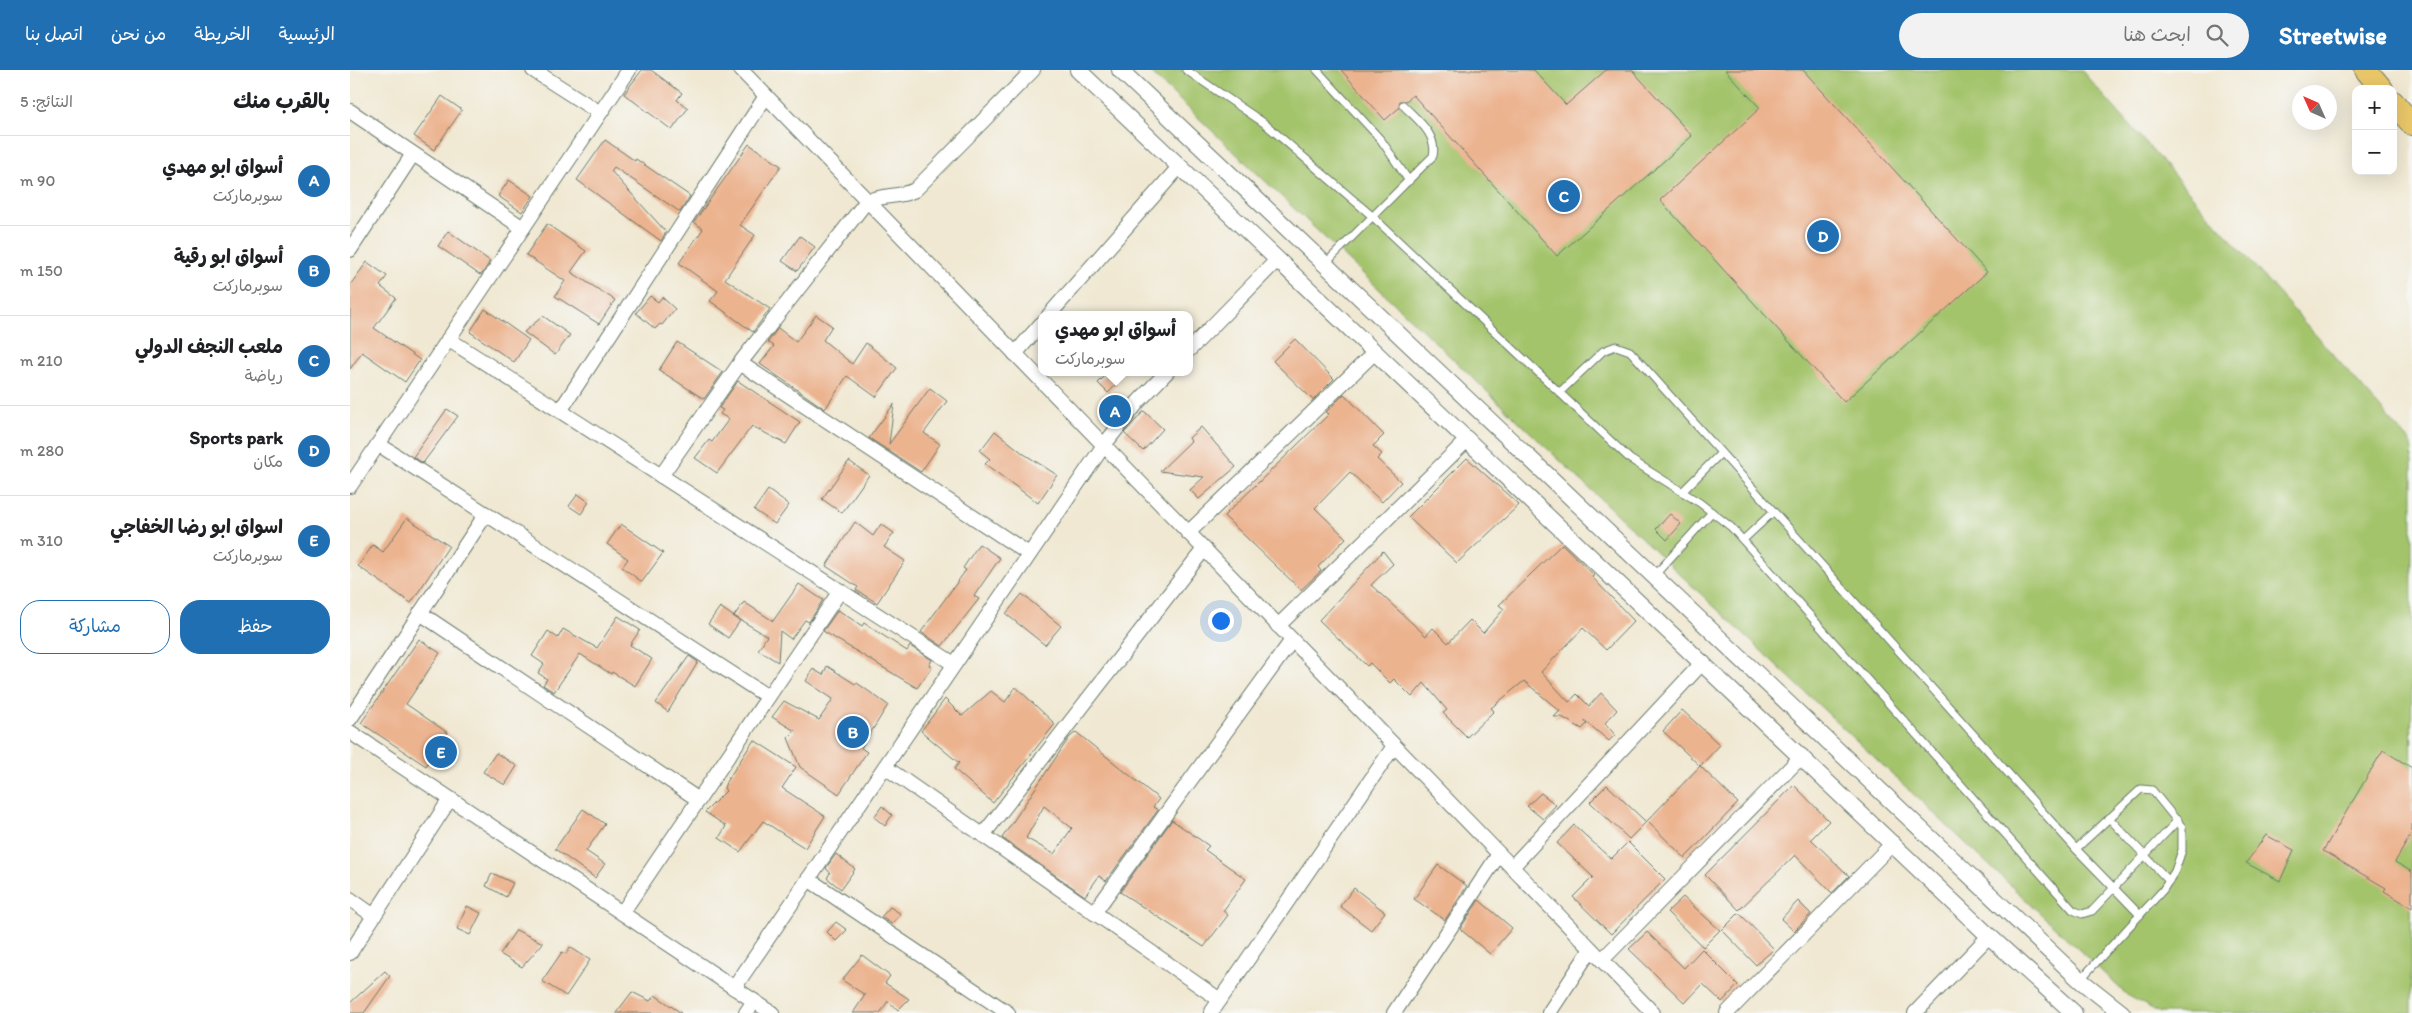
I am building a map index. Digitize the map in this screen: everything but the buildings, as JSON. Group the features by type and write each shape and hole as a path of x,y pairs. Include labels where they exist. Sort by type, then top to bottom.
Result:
{"highway":[{"path":"2366,70 2379,85"},
{"path":"2397,107 2412,124"}],"street":[{"path":"533,70 600,113"},
{"path":"350,486 629,70"},
{"path":"741,70 866,202 1204,548 1653,1013"},
{"path":"661,476 740,363 866,202 878,197 899,196 915,190 1034,70"},
{"path":"1078,70 1704,662 1989,936 2074,1013"},
{"path":"1120,70 2080,980 2122,1013"},
{"path":"560,411 766,96"},
{"path":"350,111 523,228"},
{"path":"350,250 413,154"},
{"path":"1053,311 1179,167"},
{"path":"1193,346 1277,260"},
{"path":"1015,354 1038,327"},
{"path":"448,339 954,664"},
{"path":"1188,533 1376,352"},
{"path":"740,363 1029,554"},
{"path":"734,988 1104,445 1138,402 1163,376"},
{"path":"1278,626 1468,439"},
{"path":"378,444 768,697"},
{"path":"350,719 486,514"},
{"path":"983,836 1204,548"},
{"path":"622,913 840,591"},
{"path":"420,613 699,800"},
{"path":"1094,913 1292,640"},
{"path":"1512,867 1704,662"},
{"path":"350,732 734,988 750,1007 772,1013"},
{"path":"1211,1013 1394,746"},
{"path":"1602,960 1802,756"},
{"path":"885,767 1220,1000"},
{"path":"350,954 450,799"},
{"path":"1727,1013 1893,844"},
{"path":"1394,1013 1499,854"},
{"path":"808,879 1008,1013"},
{"path":"350,899 374,916"},
{"path":"1914,1013 1989,936"},
{"path":"1549,1013 1591,949"}],"lane":[{"path":"1186,70 1264,124 1372,216 1630,459 1712,512 1743,540 2073,910 2082,914 2092,911 2178,820"},
{"path":"1196,77 1203,70"},
{"path":"1317,70 1381,140 1409,181"},
{"path":"1325,264 1429,162 1434,149 1431,136 1402,105"},
{"path":"1560,392 1602,351 1609,347 1624,348 1630,351 2076,849 2140,915"},
{"path":"1682,492 1721,453"},
{"path":"1654,576 1712,512"},
{"path":"1743,540 1773,512"},
{"path":"2076,849 2138,791 2145,788 2152,790 2182,827 2182,850 2169,881 2080,980"},
{"path":"2109,818 2169,881"}],"green space":[{"path":"1148,70 2081,70 2412,444 2411,1013 2160,1013 2127,995"}],"place":[{"name":"ملعب النجف الدولي","path":"1564,196"},
{"name":"Sports park","path":"1823,236"},
{"name":"أسواق ابو مهدي","path":"1115,411"},
{"name":"أسواق ابو رقية","path":"853,732"},
{"name":"اسواق ابو رضا الخفاجي","path":"441,752"}]}
